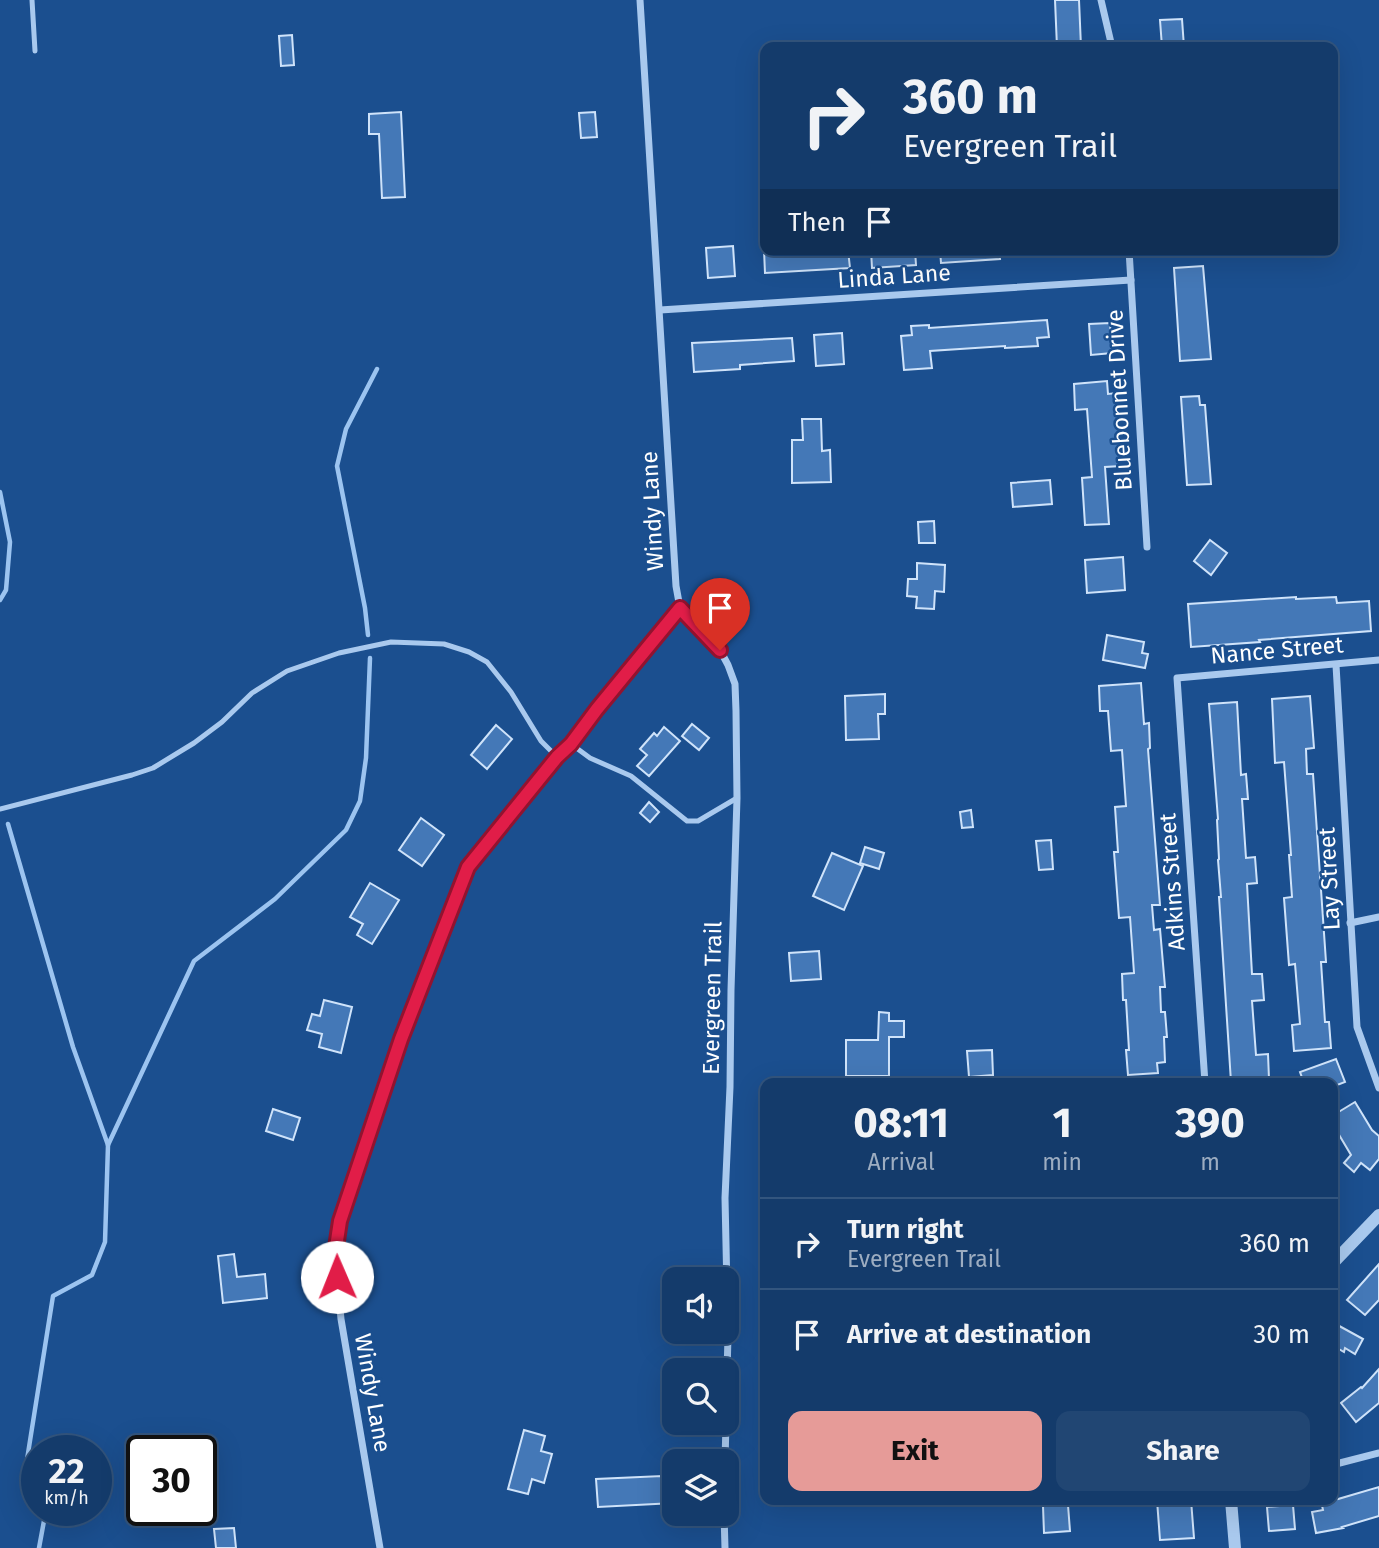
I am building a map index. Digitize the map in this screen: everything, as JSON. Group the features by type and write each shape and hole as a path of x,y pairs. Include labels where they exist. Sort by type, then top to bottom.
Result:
{"street":[{"name":"Windy Lane","path":"380,1548 341,1318 335,1254 340,1221 401,1039 468,867 680,608 674,561 640,0"},
{"path":"1101,0 1111,42"},
{"name":"Bluebonnet Drive","path":"1129,256 1147,547"},
{"name":"Linda Lane","path":"660,310 1131,280"},
{"name":"Evergreen Trail","path":"680,608 720,650 728,664 734,684 737,711 730,1087 725,1198 727,1358"},
{"name":"Nance Street","path":"1177,678 1379,660"},
{"name":"Lay Street","path":"1335,665 1357,1027 1379,1088"},
{"name":"Adkins Street","path":"1177,678 1205,1078"},
{"path":"1350,923 1379,917"},
{"path":"1338,1258 1379,1215"},
{"path":"1338,1463 1379,1453"},
{"path":"1231,1505 1235,1548"},
{"path":"724,1526 725,1548"}],"lane":[{"path":"32,0 35,51"},
{"path":"0,809 153,768 194,743 222,722 252,693 287,671 339,653 391,642 444,644 469,652 486,662 511,692 541,741 557,757"},
{"path":"571,744 590,758 631,776 687,821 698,821 737,798"}],"building":[{"path":"1055,0 1079,0 1081,42 1057,42"},
{"path":"1182,19 1184,42 1162,42 1160,20"},
{"path":"292,35 294,65 281,66 279,36"},
{"path":"401,112 405,197 382,198 379,134 369,134 369,114"},
{"path":"595,112 597,137 581,138 579,113"},
{"path":"733,246 735,276 708,278 706,248"},
{"path":"764,256 849,256 850,268 765,273"},
{"path":"871,256 915,256 916,265 872,268"},
{"path":"940,256 1000,256 1000,259 941,263"},
{"path":"1203,266 1211,359 1180,361 1174,268"},
{"path":"1047,320 1049,337 1037,338 1038,346 930,351 932,368 904,370 901,336 912,335 911,326 929,325 929,328"},
{"path":"1110,323 1112,353 1091,355 1089,324"},
{"path":"842,333 844,364 816,366 814,335"},
{"path":"792,338 794,361 694,372 692,343"},
{"path":"1107,381 1108,394 1117,393 1121,466 1105,467 1109,524 1085,525 1082,478 1092,477 1087,409 1075,410 1074,384"},
{"path":"1199,396 1200,405 1205,405 1211,484 1187,485 1181,397"},
{"path":"802,419 821,419 822,451 830,450 831,482 792,483 792,440 803,440"},
{"path":"1050,480 1052,504 1013,507 1011,483"},
{"path":"934,521 935,543 919,543 918,522"},
{"path":"1210,540 1227,553 1211,575 1194,561"},
{"path":"1123,557 1125,590 1087,593 1085,560"},
{"path":"917,563 945,565 944,592 935,591 934,609 916,608 917,597 907,596 908,579 917,579"},
{"path":"1336,597 1337,603 1369,601 1371,631 1191,647 1188,604"},
{"path":"1107,635 1144,642 1142,653 1148,654 1145,668 1103,660"},
{"path":"1141,683 1144,724 1149,723 1148,749 1160,905 1152,905 1154,930 1160,929 1165,987 1160,987 1161,1012 1165,1012 1167,1037 1164,1037 1165,1062 1157,1063 1158,1073 1128,1075 1126,1050 1129,1050 1122,974 1134,973 1130,917 1119,918 1114,852 1118,852 1115,807 1126,806 1122,750 1111,751 1108,711 1100,711 1099,686"},
{"path":"885,694 885,714 878,714 879,739 846,740 845,696"},
{"path":"1310,696 1314,748 1306,749 1307,774 1313,774 1326,962 1321,962 1325,1022 1329,1022 1331,1048 1294,1051 1292,1025 1300,1024 1295,964 1289,965 1284,898 1292,897 1291,855 1284,762 1275,763 1272,699"},
{"path":"1237,702 1241,775 1246,774 1248,799 1242,799 1246,858 1255,857 1257,883 1247,884 1252,974 1262,974 1264,1000 1252,1001 1256,1055 1268,1054 1269,1078 1231,1078 1219,897 1218,819 1209,704"},
{"path":"692,724 709,738 699,750 682,736"},
{"path":"496,725 512,739 487,769 471,755"},
{"path":"664,727 680,741 649,776 637,766 647,755 640,749 654,733 657,736"},
{"path":"649,802 659,812 650,822 640,813"},
{"path":"971,810 973,827 962,828 960,812"},
{"path":"421,818 444,835 422,866 399,850"},
{"path":"1051,840 1053,869 1039,870 1036,841"},
{"path":"865,847 884,853 879,869 860,863"},
{"path":"832,853 863,866 844,910 813,896"},
{"path":"370,883 399,900 372,944 357,935 363,924 350,917"},
{"path":"819,951 821,979 791,981 789,953"},
{"path":"324,1000 352,1007 341,1053 319,1047 322,1034 307,1030 312,1014 320,1016"},
{"path":"879,1012 889,1013 889,1021 904,1021 904,1037 889,1037 889,1076 846,1076 846,1040 878,1040"},
{"path":"992,1050 993,1075 969,1077 967,1051"},
{"path":"1336,1059 1345,1082 1338,1085 1338,1078 1302,1078 1300,1072"},
{"path":"1355,1102 1372,1130 1379,1136 1379,1159 1370,1170 1361,1163 1354,1172 1344,1163 1351,1155 1338,1133 1338,1112"},
{"path":"273,1109 300,1118 293,1140 266,1131"},
{"path":"234,1254 237,1277 265,1274 267,1298 223,1303 218,1256"},
{"path":"1379,1264 1379,1300 1365,1315 1347,1300"},
{"path":"1338,1325 1363,1339 1355,1354 1345,1348 1344,1352 1338,1348"},
{"path":"1379,1369 1379,1403 1356,1422 1341,1403 1362,1388"},
{"path":"524,1430 545,1436 541,1451 552,1454 544,1483 532,1479 528,1494 508,1489"},
{"path":"662,1476 662,1504 598,1507 596,1479"},
{"path":"1379,1487 1379,1516 1343,1528 1316,1533 1312,1512 1323,1510 1322,1505 1338,1505 1338,1499"},
{"path":"1068,1505 1070,1531 1044,1533 1043,1506"},
{"path":"1157,1505 1191,1505 1194,1538 1160,1540"},
{"path":"1293,1505 1295,1529 1269,1531 1267,1507"},
{"path":"234,1528 236,1548 216,1548 214,1529"}],"waterway":[{"path":"368,635 337,466 346,429 377,369"},
{"path":"0,492 10,542 6,590 0,600"},
{"path":"108,1145 194,961 275,899 346,830 360,801 366,758 370,658"},
{"path":"8,824 73,1047 108,1145 105,1242 92,1275 53,1296 31,1435"},
{"path":"39,1548 43,1526"}],"route":[{"path":"337,1277 335,1254 340,1221 401,1039 468,867 680,608 720,650"}]}
